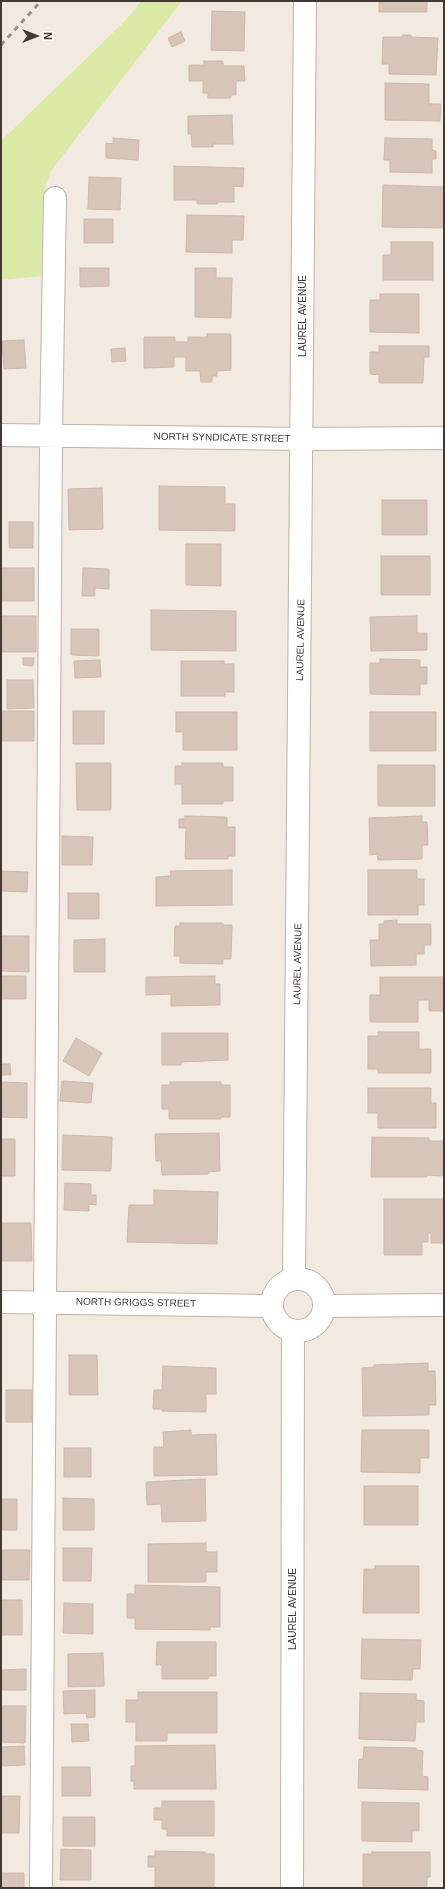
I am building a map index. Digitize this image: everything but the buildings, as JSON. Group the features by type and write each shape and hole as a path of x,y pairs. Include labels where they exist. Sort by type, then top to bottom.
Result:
{"street":[{"name":"LAUREL AVENUE","path":"294,1278 303,439 305,1"},
{"path":"41,1888 51,435 55,198"},
{"name":"NORTH SYNDICATE STREET","path":"1,435 303,439 444,438"},
{"path":"294,1278 313,1283 323,1296 324,1306 318,1321 307,1329 293,1331 280,1324 275,1317 272,1306 274,1293 278,1287 286,1281 294,1278"},
{"name":"NORTH GRIGGS STREET","path":"1,1302 272,1306"},
{"path":"324,1306 444,1305"},
{"name":"LAUREL AVENUE","path":"292,1888 293,1331"}],"green space":[{"path":"141,1 182,1 51,171 43,196 41,276 1,280 1,141 126,20"}],"railway":[{"path":"1,45 41,1"}]}
